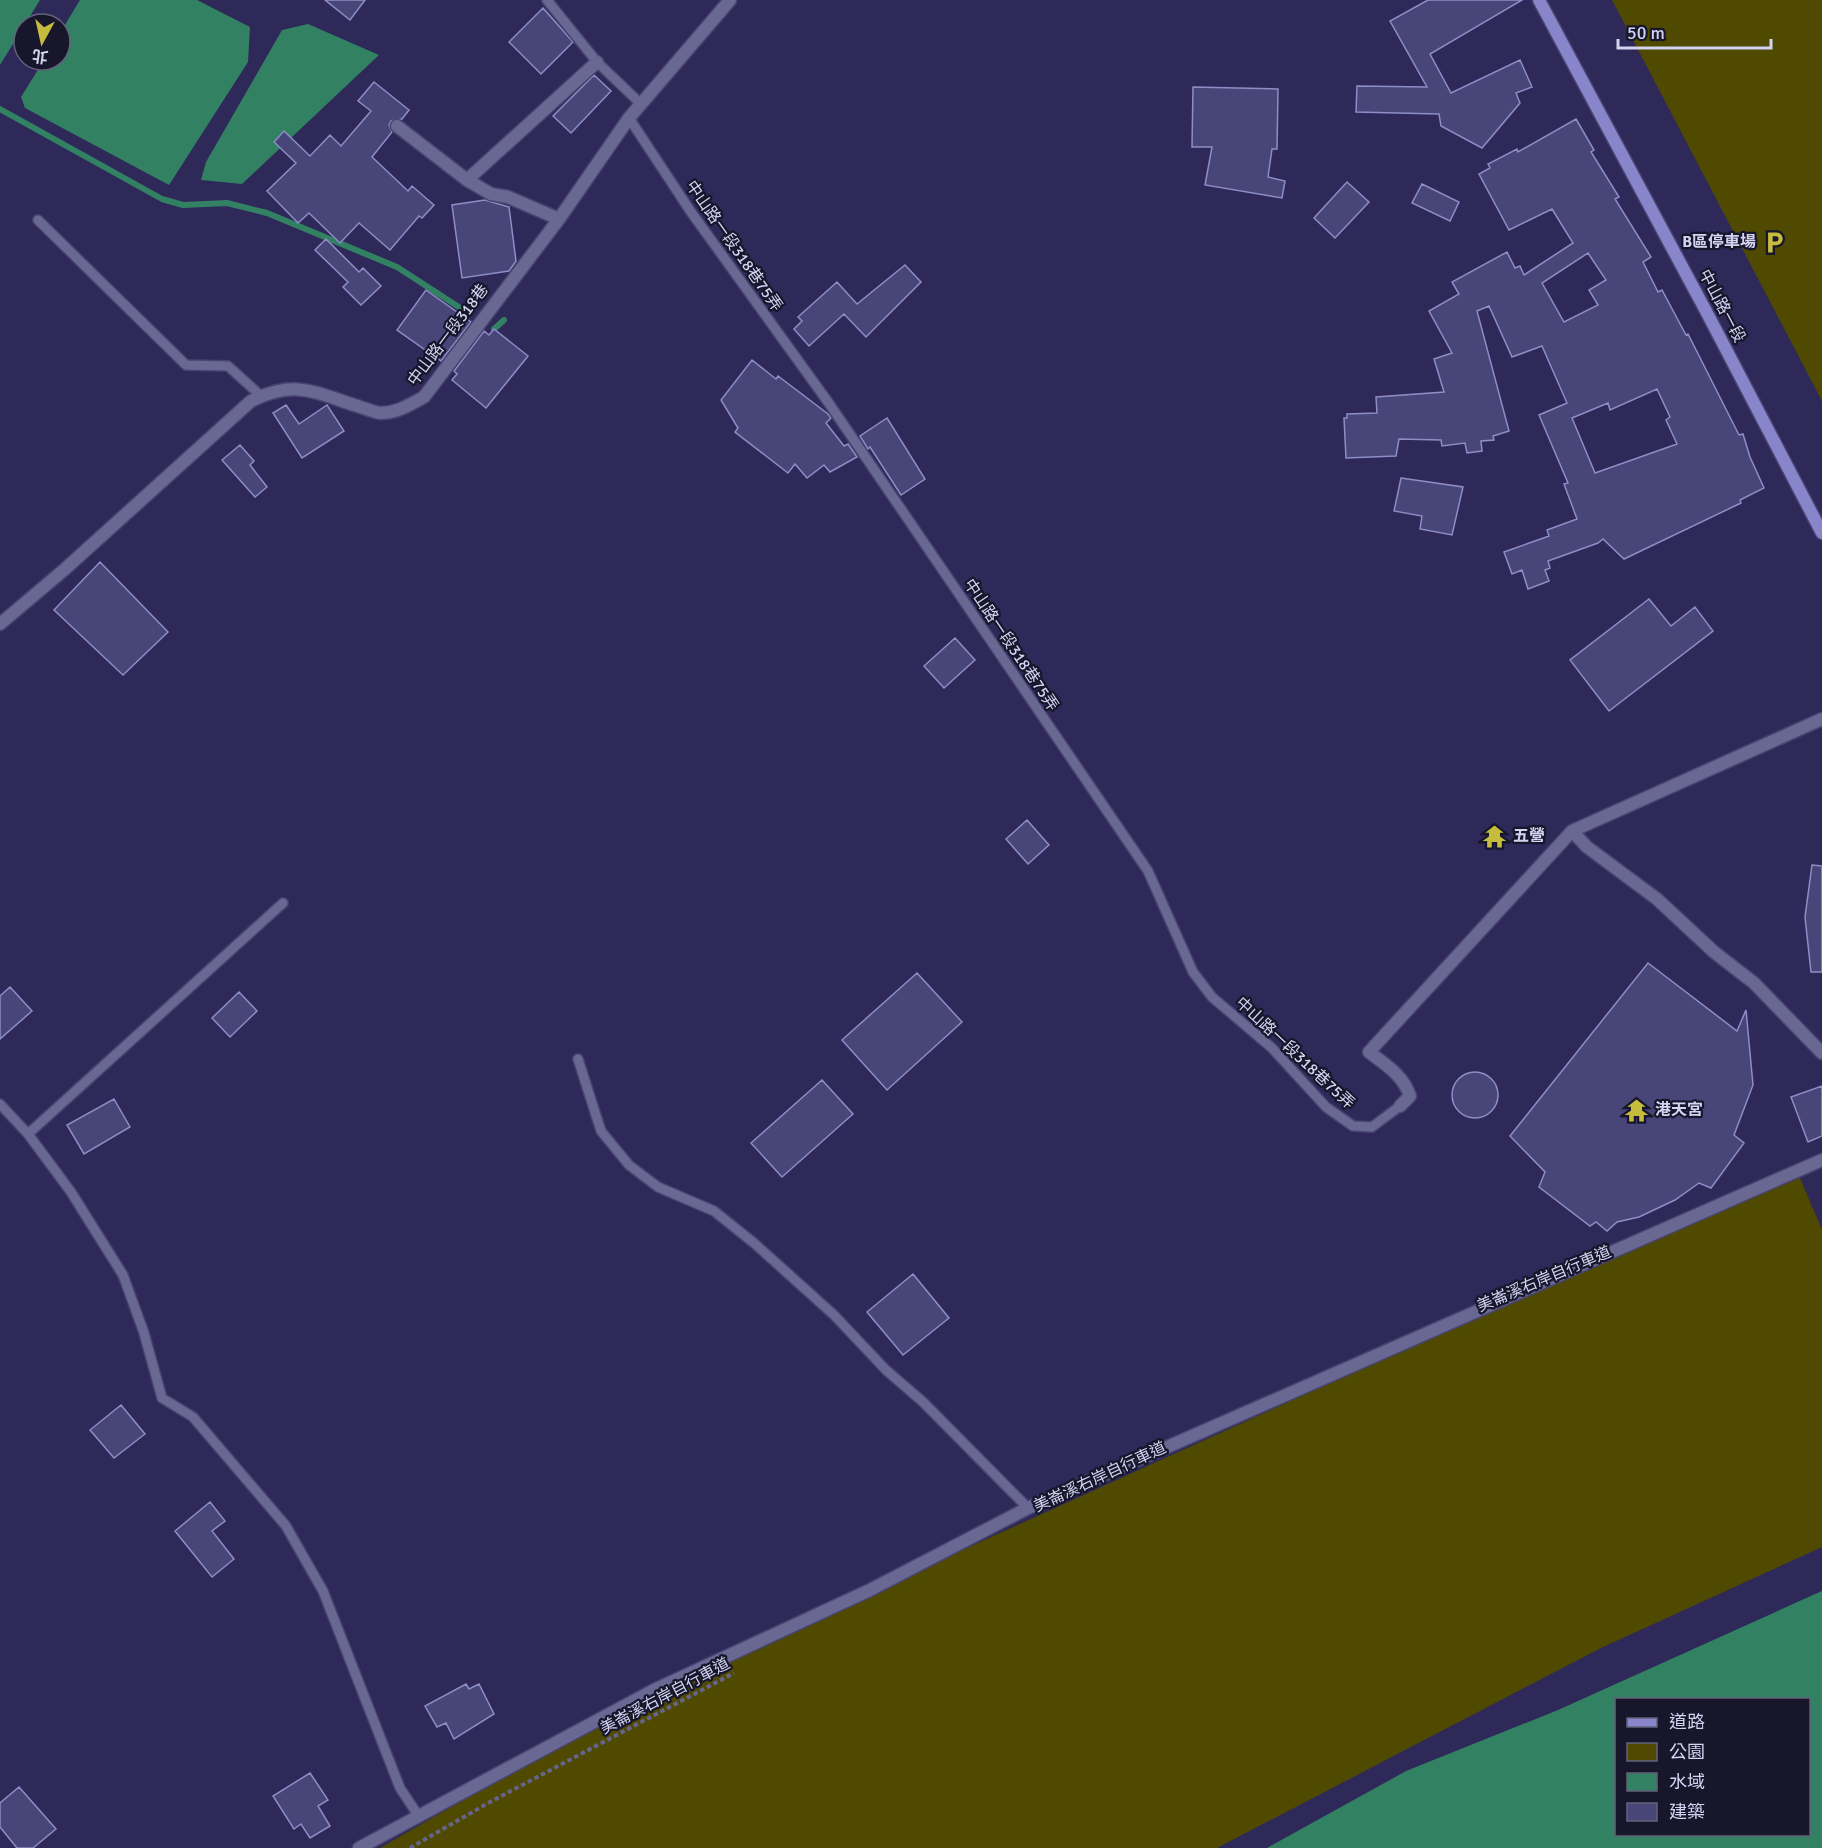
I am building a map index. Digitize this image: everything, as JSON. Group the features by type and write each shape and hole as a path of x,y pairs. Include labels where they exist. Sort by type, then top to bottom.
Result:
{"street":[{"name":"中山路一段318巷","path":"0,624 65,569 251,401 274,389 314,392 379,413 401,410 424,397 560,219 640,103 730,0"},
{"name":"中山路一段","path":"1539,0 1822,533"},
{"path":"467,180 597,62"},
{"path":"397,126 467,180 491,194 508,197 560,219"},
{"path":"1400,1106 1410,1096 1407,1086 1400,1077 1370,1052 1572,831 1822,719"},
{"path":"1572,831 1587,847 1657,899 1714,952 1755,983 1822,1053"},
{"path":"358,1848 654,1690 870,1590 1028,1508 1822,1160"}],"lane":[{"path":"547,0 597,62 640,103"},
{"name":"中山路一段318巷75弄","path":"629,118 691,212 828,402 1148,871 1193,972 1206,988 1272,1048 1326,1107 1346,1122 1353,1126 1372,1127 1400,1106"},
{"path":"38,220 186,365 228,366 261,396"},
{"path":"28,1134 283,903"},
{"path":"578,1059 602,1131 629,1165 658,1187 714,1211 754,1243 834,1315 886,1370 923,1402 1028,1508"},
{"path":"0,1104 28,1134 70,1192 123,1275 144,1333 162,1398 193,1417 286,1526 323,1591 400,1788 418,1815"}],"path":[{"name":"美崙溪右岸自行車道","path":"410,1848 490,1802 743,1668"}],"green space":[{"name":"B區停車場","path":"1612,0 1822,0 1822,401"},
{"path":"1797,1171 1822,1230 1822,1547 1601,1648 1217,1848 380,1848 654,1690"}],"water":[{"path":"0,0 40,0 33,12 12,12 12,46 0,65"},
{"path":"80,0 197,0 250,27 248,62 169,185 25,108 21,97 37,72 72,72 72,13"},
{"path":"308,24 379,55 242,184 201,180 206,162 282,30"},
{"path":"1822,1591 1822,1848 1267,1848 1406,1771 1558,1710"}],"building":[{"path":"325,0 365,0 350,20"},
{"path":"1428,0 1522,0 1430,54 1451,93 1520,60 1532,87 1516,93 1520,103 1482,148 1441,126 1439,114 1356,112 1357,86 1427,87 1390,21"},
{"path":"543,8 573,42 541,74 509,42"},
{"path":"594,75 611,91 571,133 553,116"},
{"path":"374,82 409,110 402,119 391,121 389,125 392,132 372,157 408,191 412,186 434,205 422,218 419,216 390,250 359,223 340,243 309,213 298,223 267,191 296,163 274,142 284,131 310,156 330,135 341,146 371,111 358,101"},
{"path":"1193,87 1278,89 1277,149 1272,149 1268,177 1285,181 1282,198 1205,185 1212,147 1192,147"},
{"path":"1576,119 1594,150 1591,152 1619,197 1615,199 1651,257 1643,262 1658,292 1662,290 1686,335 1688,334 1739,435 1743,434 1750,457 1764,488 1740,500 1741,503 1624,559 1603,539 1598,543 1548,561 1550,568 1545,570 1549,581 1528,589 1522,570 1512,574 1504,552 1549,536 1547,530 1577,519 1564,484 1568,483 1539,415 1567,403 1542,346 1512,357 1489,306 1477,311 1509,431 1493,436 1494,440 1481,441 1482,451 1467,453 1465,443 1442,446 1441,440 1399,439 1396,456 1346,458 1344,418 1347,418 1347,414 1377,413 1376,397 1444,392 1434,359 1452,353 1429,311 1459,294 1452,282 1507,252 1515,268 1520,266 1524,275 1573,243 1552,209 1509,230 1479,174 1490,168 1488,164 1517,149 1518,152","holes":["1588,253 1606,280 1589,290 1598,305 1564,322 1542,283","1657,389 1670,417 1666,420 1677,444 1595,473 1572,418 1608,403 1610,410"]},
{"path":"1347,182 1369,202 1335,238 1314,218"},
{"path":"1422,184 1459,202 1450,221 1412,203"},
{"path":"485,200 509,207 516,261 509,271 462,278 452,205"},
{"path":"326,239 359,272 363,268 381,286 361,305 343,287 348,282 315,250"},
{"path":"905,265 921,282 866,337 844,314 809,346 794,329 802,321 798,317 837,282 857,304"},
{"path":"426,290 471,322 441,361 397,330"},
{"path":"494,329 528,356 486,408 452,380 457,374 454,371 484,331 489,335"},
{"path":"752,360 776,379 778,376 828,414 831,418 826,423 844,446 848,444 857,457 830,472 824,465 807,478 795,464 788,473 735,432 738,428 721,400"},
{"path":"286,405 299,424 327,405 344,431 302,458 273,413"},
{"path":"887,418 925,479 901,495 870,447 868,449 860,436"},
{"path":"240,445 254,461 250,465 267,487 255,497 222,460"},
{"path":"1401,478 1463,487 1452,535 1420,529 1422,516 1394,511"},
{"path":"100,562 168,632 123,675 54,610"},
{"path":"1649,599 1671,626 1695,607 1713,631 1609,711 1570,660"},
{"path":"955,638 975,660 944,688 924,666"},
{"path":"1027,820 1049,845 1028,864 1006,839"},
{"path":"1812,865 1822,866 1822,972 1811,972 1805,917"},
{"name":"港天宮","path":"1648,963 1737,1031 1746,1010 1753,1085 1734,1135 1744,1143 1711,1188 1699,1183 1675,1200 1639,1217 1617,1222 1607,1231 1596,1222 1590,1226 1539,1187 1545,1172 1510,1136"},
{"path":"917,973 962,1022 887,1090 842,1040"},
{"path":"10,987 32,1011 0,1039 0,996"},
{"path":"239,992 257,1011 230,1037 212,1018"},
{"path":"1475,1072 1491,1079 1498,1095 1491,1111 1475,1118 1459,1111 1452,1095 1459,1079"},
{"path":"822,1080 853,1114 782,1177 751,1143"},
{"path":"1822,1086 1822,1136 1808,1142 1791,1097"},
{"path":"114,1099 130,1127 84,1154 67,1125"},
{"path":"913,1274 949,1318 903,1355 867,1312"},
{"path":"121,1405 145,1434 114,1458 90,1430"},
{"path":"210,1502 225,1521 212,1531 234,1559 212,1577 175,1531"},
{"path":"466,1684 469,1689 479,1684 494,1714 454,1739 446,1723 437,1727 425,1706"},
{"path":"310,1773 328,1800 318,1806 330,1826 310,1838 301,1824 294,1829 273,1796"},
{"path":"19,1787 56,1829 33,1848 17,1848 0,1827 0,1803"}],"waterway":[{"path":"0,109 162,199 183,205 227,203 267,213 397,267 468,313"},
{"path":"494,329 504,320"}],"place":[{"name":"B區停車場","path":"1774,242"},
{"name":"五營","path":"1495,836"},
{"name":"港天宮","path":"1637,1110"}]}
